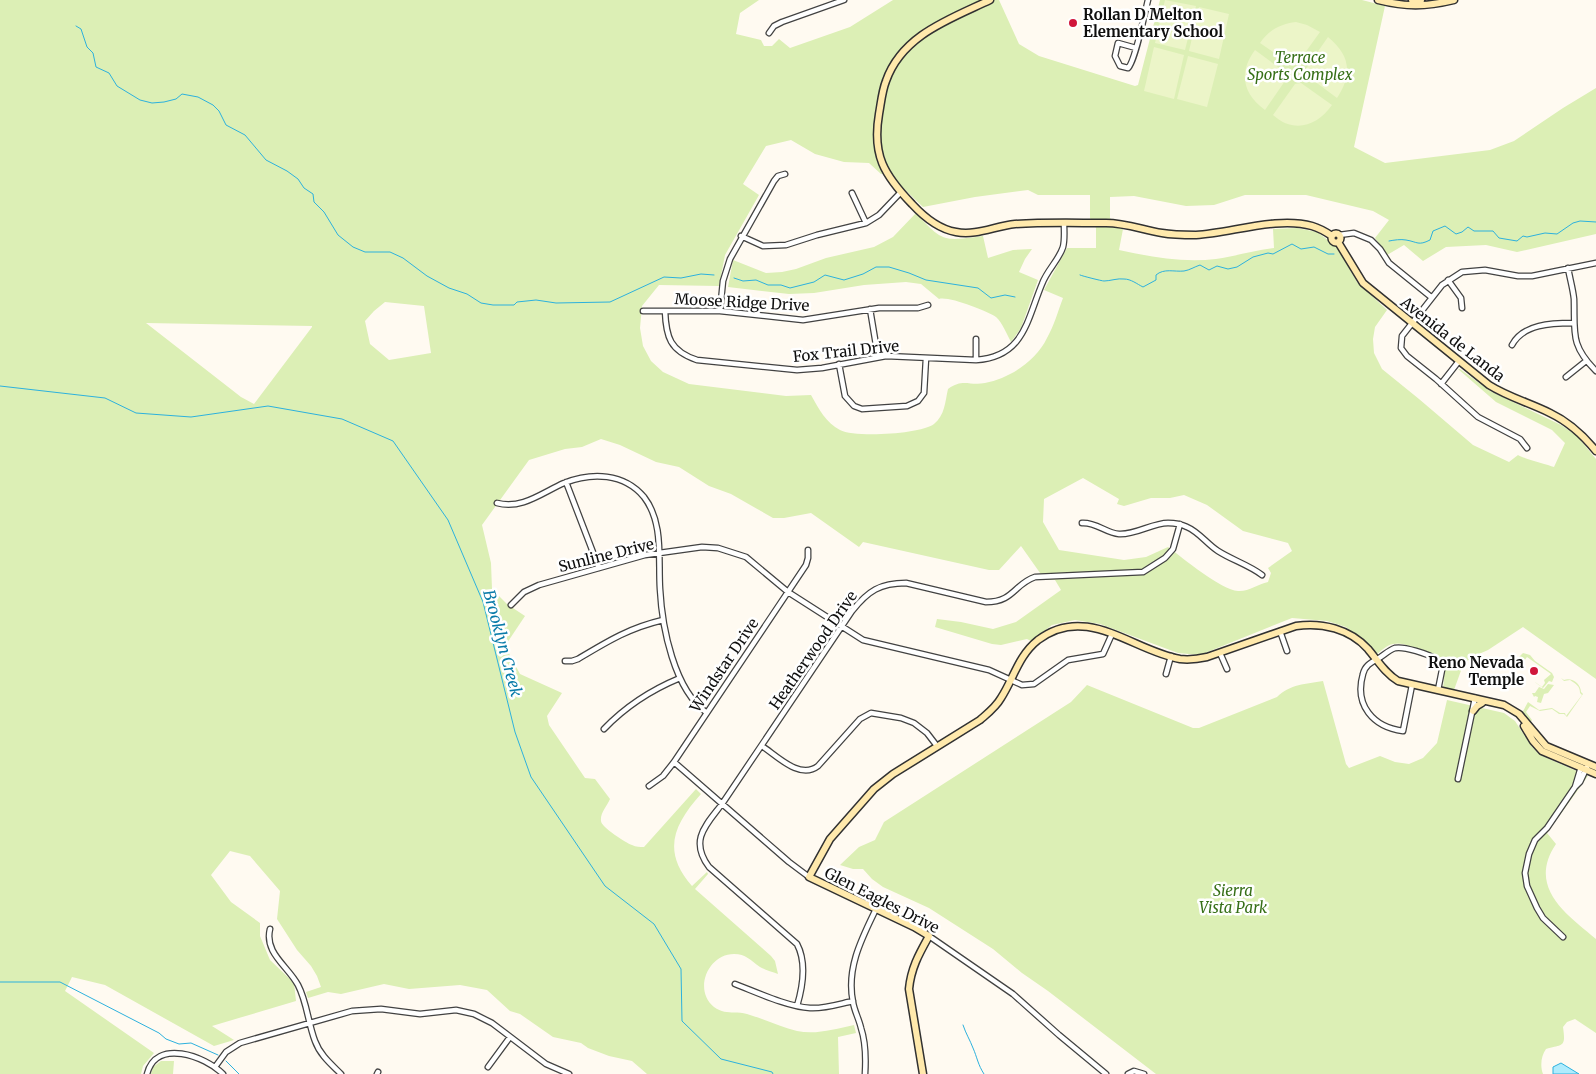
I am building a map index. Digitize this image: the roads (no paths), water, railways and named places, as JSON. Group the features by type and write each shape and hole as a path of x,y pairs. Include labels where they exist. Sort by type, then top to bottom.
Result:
{"street":[{"path":"770,33 778,24 844,0"},
{"path":"990,0 934,27 915,39 896,59 887,76 882,94 877,122 877,146 884,169 901,192 920,212 936,224 957,233 971,233 1014,224 1122,224 1161,233 1184,235 1213,233 1264,224 1312,226 1336,238 1354,233 1371,240 1380,249 1389,263 1431,297"},
{"path":"1136,48 1118,44 1115,56 1120,66 1128,68 1131,65 1136,48 1148,0"},
{"path":"1378,0 1408,6 1430,5 1454,0"},
{"path":"1412,0 1421,0"},
{"path":"720,310 723,281 734,248 774,181 778,176 785,174"},
{"path":"741,236 763,246 779,246 866,223 879,215 901,192"},
{"path":"852,193 866,223"},
{"name":"Fox Trail Drive","path":"665,311 667,337 675,348 685,356 697,360 791,370 810,369 878,357 976,360 989,358 1003,353 1016,343 1024,331 1042,284 1061,253 1064,240 1064,223"},
{"name":"Avenida de Landa","path":"1336,238 1364,283 1411,322 1498,391 1550,412 1570,424 1596,451"},
{"path":"1527,448 1520,439 1478,417 1407,356 1402,350 1401,338 1431,297 1448,280 1462,272 1477,270 1525,276 1596,263"},
{"path":"1568,268 1573,294 1573,323 1577,344 1586,361 1596,371"},
{"path":"1448,280 1461,298 1462,308"},
{"name":"Moose Ridge Drive","path":"643,311 720,310 803,320 870,309 918,308 928,304"},
{"path":"870,309 878,357"},
{"path":"1512,345 1516,337 1534,328 1551,324 1573,323"},
{"path":"976,339 976,360"},
{"path":"839,364 845,396 854,406 862,409 910,405 922,398 926,358"},
{"path":"1441,384 1459,361"},
{"path":"1566,377 1586,361"},
{"path":"497,503 519,503 539,497 566,482 590,476 606,476 620,480 634,488 645,499 652,512 657,533 660,553 660,591 663,620 671,652 684,688 693,701 707,713"},
{"path":"566,482 600,568"},
{"path":"519,503 520,509"},
{"path":"1082,523 1088,523 1119,534 1166,523 1180,524 1192,530 1227,556 1253,568 1262,575"},
{"name":"Heatherwood Drive","path":"797,1006 802,986 803,964 797,944 709,867 703,857 700,844 702,831 863,598 874,590 889,584 906,583 977,600 994,602 1010,596 1024,583 1035,577 1143,572 1165,558 1173,549 1180,524"},
{"name":"Sunline Drive","path":"511,606 519,596 530,588 645,555 702,547 728,550 752,561 788,592 856,636 871,643 989,670 998,673 1009,681"},
{"name":"Windstar Drive","path":"649,786 663,776 674,762 806,565 808,550"},
{"path":"527,583 530,588"},
{"path":"565,660 572,662 624,632 644,624 663,620"},
{"path":"809,877 830,839 868,795 892,774 980,720 992,710 1002,697 1026,651 1038,640 1052,632 1069,627 1094,628 1120,635 1170,658 1191,659 1221,654 1304,625 1336,628 1358,640 1394,678 1412,686 1474,700 1499,703 1511,708 1522,717 1546,746 1596,774"},
{"path":"1280,633 1287,651"},
{"path":"1009,681 1030,686 1068,660 1103,654 1112,634"},
{"path":"1412,686 1403,731 1382,726 1372,718 1365,707 1362,695 1362,674 1368,665 1389,650 1398,648 1432,657 1439,662 1442,670 1438,690"},
{"path":"1221,654 1227,669"},
{"path":"1166,674 1170,658"},
{"path":"604,729 618,714 639,699 680,678"},
{"path":"1412,686 1438,690 1482,704 1500,707 1510,712 1519,720 1533,741 1542,750 1584,766 1596,767"},
{"path":"1458,778 1474,700"},
{"path":"1472,711 1482,704"},
{"path":"762,746 798,770 811,771 818,766 860,719 866,714 876,713 901,718 914,723 927,733 937,746"},
{"name":"Glen Eagles Drive","path":"674,762 789,862 809,877 929,936 1013,994 1059,1036 1106,1074"},
{"path":"1563,937 1537,908 1527,886 1525,874 1529,854 1535,840 1547,828 1575,787 1584,766"},
{"path":"865,1074 865,1049 862,1029 853,1001 852,974 856,950 876,909"},
{"path":"270,929 268,938 272,951 298,985 315,1042 326,1060 341,1074"},
{"path":"923,1074 909,989 914,962 929,936"},
{"path":"735,984 797,1006 818,1008 853,1001"},
{"path":"215,1067 226,1052 240,1043 352,1011 381,1009 420,1014 456,1010 474,1014 492,1023 546,1064 561,1073 569,1074"},
{"path":"488,1068 510,1037"},
{"path":"147,1074 153,1060 166,1055 189,1056 204,1061 223,1074"},
{"path":"1128,1074 1134,1071 1144,1074"}],"water":[{"path":"1561,1063 1579,1074 1553,1074 1553,1067"}],"waterway":[{"path":"76,26 81,29 87,47 93,53 96,67 109,73 117,86 140,100 152,103 176,99 182,94 198,97 213,105 219,111 226,125 245,135 266,160 287,171 313,194 314,202 324,212 338,235 353,247 365,252 390,252 403,258 427,276 449,288 467,294 481,303 514,305 517,302 536,300 556,303 610,302 664,277 681,278 701,274 714,275"},
{"path":"1389,241 1402,240 1423,243 1430,240 1433,231 1445,226 1456,234 1468,227 1474,231 1493,231 1499,238 1517,241 1523,236 1527,237 1545,233 1557,234 1573,223 1580,221 1596,222"},
{"path":"1080,275 1104,281 1127,279 1143,287 1156,280 1156,275 1162,272 1184,271 1200,265 1209,270 1217,266 1228,269 1237,267 1253,257 1268,253 1273,254 1292,244 1301,249 1314,247 1328,254 1334,254"},
{"path":"734,278 743,281 756,280 768,285 781,285 790,288 814,282 825,275 844,280 863,274 876,267 889,267 926,280 978,288 991,298 1005,295 1015,297"},
{"name":"Brooklyn Creek","path":"0,386 105,398 136,413 191,417 268,406 342,419 393,441 448,520 483,602 515,732 531,777 605,886 654,924 681,969 682,1021 721,1059 772,1072 773,1074"},
{"path":"0,982 60,982 159,1033 166,1039 179,1044 191,1043 218,1055"},
{"path":"963,1025 984,1074"},
{"path":"226,1061 239,1074"}],"place":[{"name":"Rollan D Melton Elementary School","path":"1073,23"},
{"name":"Reno Nevada Temple","path":"1534,671"}],"park label":[{"name":"Terrace Sports Complex","path":"1300,66"},
{"name":"Sierra Vista Park","path":"1233,898"}]}
